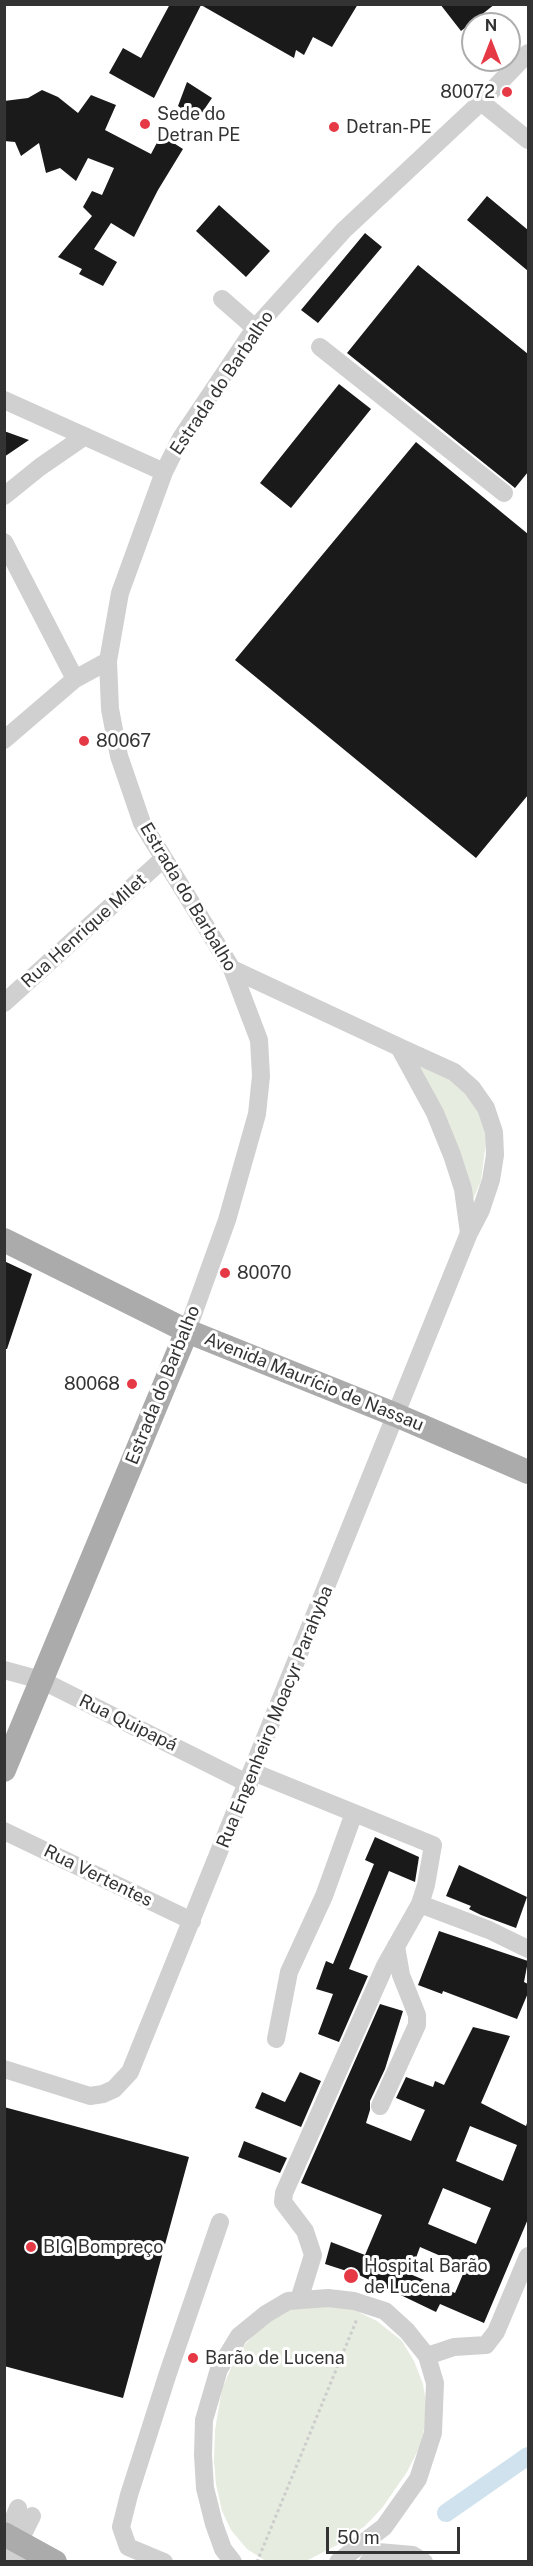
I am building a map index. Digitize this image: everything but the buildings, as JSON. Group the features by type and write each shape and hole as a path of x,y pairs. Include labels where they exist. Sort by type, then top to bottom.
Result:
{"main road":[{"name":"Avenida Maurício de Nassau","path":"4,1240 187,1331 396,1415 528,1472"},
{"name":"Estrada do Barbalho","path":"4,1770 187,1331"},
{"path":"11,2545 55,2562"}],"street":[{"name":"Estrada do Barbalho","path":"187,1331 227,1220 257,1114 261,1076 259,1040 232,969 142,823 119,756 110,709 108,661 120,592 164,472 181,438 255,328 344,230 481,102 528,53"},
{"path":"481,102 528,140"},
{"path":"222,299 255,328"},
{"path":"320,347 504,494"},
{"path":"4,400 164,472"},
{"path":"4,496 40,467 85,436"},
{"path":"4,542 75,679"},
{"path":"4,740 75,679 108,661"},
{"name":"Rua Henrique Milet","path":"4,1003 163,859"},
{"name":"Rua Engenheiro Moacyr Parahyba","path":"4,2069 90,2096 103,2094 119,2085 130,2072 251,1778 469,1233 481,1210 491,1180 495,1155 494,1132 486,1108 472,1088 454,1072 232,969"},
{"name":"Rua Engenheiro Moacyr Parahyba","path":"399,1047 435,1113 452,1155 463,1189 469,1233"},
{"name":"Rua Quipapá","path":"4,1670 41,1680 251,1778 354,1813 433,1845 420,1904"},
{"path":"276,2039 289,1972 324,1896 354,1813"},
{"name":"Rua Vertentes","path":"4,1831 192,1921"},
{"path":"299,2300 313,2255 306,2231 283,2202 284,2193 385,1966 420,1904 489,1930 528,1950"},
{"path":"380,2106 417,2025 417,2015 401,1975 396,1946"},
{"path":"164,2562 128,2547 121,2527 168,2373 220,2223"},
{"path":"427,2356 454,2347 486,2345 496,2332 528,2256"},
{"path":"233,2562 223,2549 205,2488 204,2420 219,2369 238,2336 266,2314 288,2301 328,2298 364,2304 385,2311 408,2331 427,2356 435,2383 434,2433 417,2479 384,2527 338,2562"},
{"path":"11,2545 25,2512"},
{"path":"368,2562 378,2552 413,2555 424,2562"}],"path":[{"path":"256,2562 364,2304"}],"shaded area":[{"path":"413,1058 438,1063 484,1115 486,1142 481,1181 470,1206"},
{"path":"319,2306 352,2309 377,2321 402,2341 414,2361 423,2384 427,2408 422,2442 407,2472 382,2508 365,2526 337,2545 308,2560 279,2562 264,2560 247,2549 231,2530 222,2511 214,2461 215,2430 222,2389 238,2352 261,2327 288,2309"}],"waterway":[{"path":"446,2513 528,2456"}],"place":[{"name":"80072","path":"507,92"},
{"name":"Sede do Detran PE","path":"145,124"},
{"name":"Detran-PE","path":"334,127"},
{"name":"80067","path":"84,741"},
{"name":"80070","path":"225,1273"},
{"name":"80068","path":"132,1384"},
{"name":"BIG Bompreço","path":"31,2247"},
{"name":"Hospital Barão de Lucena","path":"351,2276"},
{"name":"Barão de Lucena","path":"193,2358"}]}
